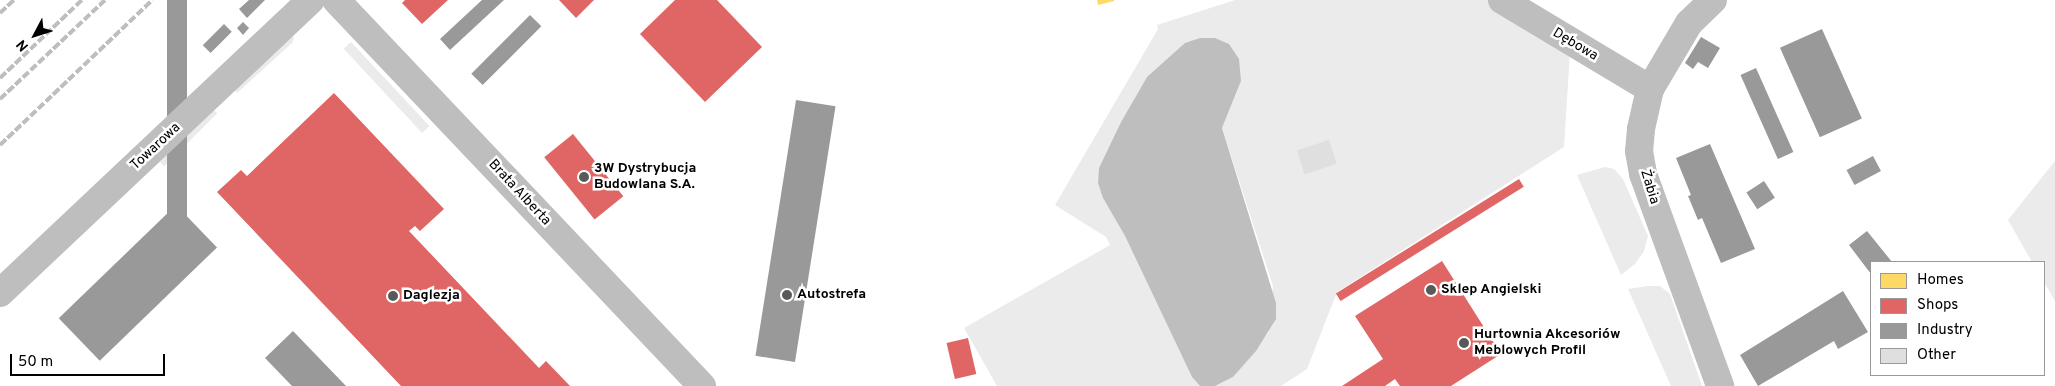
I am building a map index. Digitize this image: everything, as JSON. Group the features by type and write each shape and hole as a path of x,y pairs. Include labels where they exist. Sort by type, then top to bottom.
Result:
{"street":[{"name":"Towarowa","path":"0,293 310,0"},
{"name":"Brata Alberta","path":"336,0 702,386"},
{"name":"Dębowa","path":"1502,0 1650,89"},
{"name":"Żabia","path":"1713,0 1689,22 1650,89 1641,129 1639,151 1643,174 1720,386"}],"shaded area":[{"path":"1235,0 1489,0 1570,52 1564,147 1337,292 1307,369 1281,386 1215,386 1233,377 1269,332 1273,286 1222,128 1241,81 1147,77 1121,122 1099,168 1103,198 1125,236 1192,377 1200,386 997,386 964,328 1110,245 1106,237 1055,205 1158,29 1157,25"},
{"path":"292,34 294,39 292,43 237,93 234,89"},
{"path":"1200,38 1215,38 1229,44 1239,59 1241,81 1222,128 1276,303 1276,319 1256,351 1233,377 1215,386 1200,386 1192,377 1125,236 1103,198 1098,183 1099,168 1121,122 1147,77 1185,43"},
{"path":"351,42 429,126 422,133 344,49"},
{"path":"213,109 217,113 164,166 160,162"},
{"path":"2055,161 2055,301 2045,284 2045,261 2031,261 2008,220"},
{"path":"1605,167 1614,169 1623,179 1648,236 1644,251 1635,264 1621,275 1577,175"},
{"path":"1660,286 1670,294 1702,386 1671,386 1628,289"}],"building: Homes":[{"path":"1097,0 1114,0 1114,1 1098,5"}],"building: Shops":[{"path":"405,0 448,0 422,24 402,3"},
{"path":"559,0 594,0 576,18"},
{"path":"675,0 717,0 762,47 705,102 640,34"},
{"name":"Daglezja","path":"334,93 444,209 420,231 415,226 409,231 539,368 546,361 570,386 401,386 217,192 241,170 247,176"},
{"name":"3W Dystrybucja Budowlana S.A.","path":"573,134 623,196 595,219 544,157"},
{"path":"1519,179 1524,187 1341,301 1336,293"},
{"path":"1442,261 1501,354 1451,386 1400,386 1395,379 1385,386 1342,386 1383,359 1355,316"},
{"path":"968,338 976,374 955,379 947,343"}],"building: Industry":[{"path":"167,0 187,0 187,229 167,229"},
{"path":"249,0 265,0 247,18 239,9"},
{"path":"482,0 504,0 450,50 440,39"},
{"path":"530,15 541,26 483,85 471,74"},
{"path":"243,22 249,28 243,35 237,28"},
{"path":"224,24 232,32 211,53 203,45"},
{"path":"1822,29 1862,119 1820,137 1780,48"},
{"path":"1701,37 1720,48 1708,68 1698,62 1693,69 1685,63"},
{"path":"1756,68 1793,152 1778,159 1740,75"},
{"path":"796,100 836,106 795,362 755,356"},
{"path":"1710,144 1755,249 1721,263 1702,218 1698,220 1688,196 1691,195 1676,158"},
{"path":"1873,156 1881,171 1854,185 1847,170"},
{"path":"1764,181 1775,198 1757,209 1746,192"},
{"path":"176,205 217,247 100,361 59,318"},
{"path":"1867,231 1891,261 1870,261 1870,273 1849,245"},
{"path":"1843,291 1868,332 1838,349 1834,341 1758,386 1740,355"},
{"path":"293,331 346,386 292,386 265,358"}],"building: Other":[{"path":"1329,140 1337,164 1304,174 1297,151"}],"railway":[{"path":"0,13 14,0"},
{"path":"0,78 82,0"},
{"path":"0,99 105,0"},
{"path":"0,145 152,0"}],"place":[{"name":"3W Dystrybucja Budowlana S.A.","path":"584,177"},
{"name":"Sklep Angielski","path":"1431,290"},
{"name":"Autostrefa","path":"787,295"},
{"name":"Daglezja","path":"393,296"},
{"name":"Hurtownia Akcesoriów Meblowych Profil","path":"1464,343"}]}
